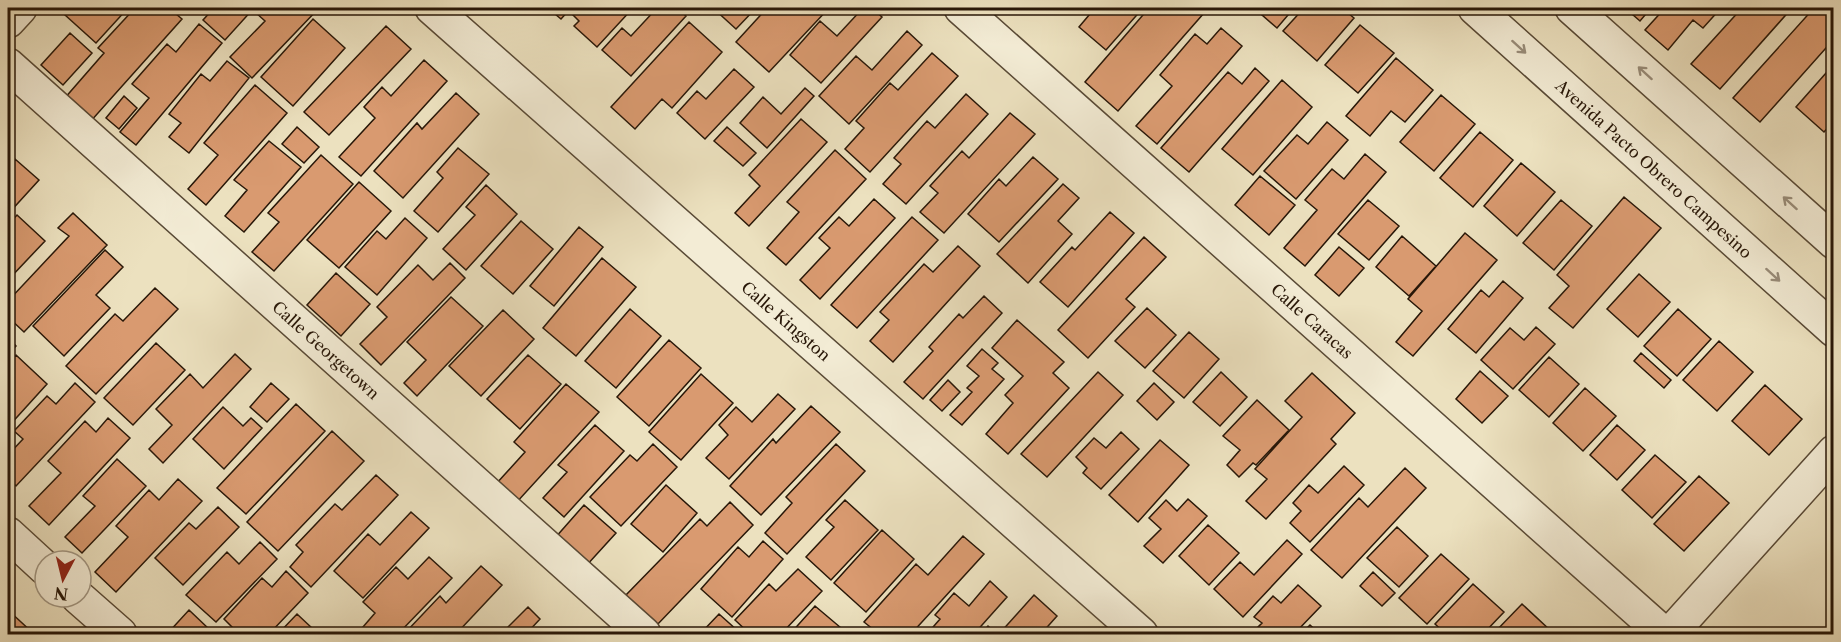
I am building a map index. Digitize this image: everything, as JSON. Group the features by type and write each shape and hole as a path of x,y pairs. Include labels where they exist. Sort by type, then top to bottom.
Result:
{"street":[{"path":"8,21 20,8"},
{"name":"Calle Kingston","path":"432,8 1141,634"},
{"name":"Calle Caracas","path":"961,8 1664,634"},
{"name":"Avenida Pacto Obrero Campesino","path":"1475,8 1833,330"},
{"path":"1572,8 1833,242"},
{"name":"Calle Georgetown","path":"8,65 644,634"},
{"path":"1670,634 1833,452"},
{"path":"8,534 33,557"},
{"path":"92,609 120,634"}],"building":[{"path":"72,8 128,8 96,43 65,15"},
{"path":"135,8 169,8 182,19 90,122 64,99 104,53 98,48"},
{"path":"177,8 191,8 184,14"},
{"path":"214,8 254,8 225,40 203,20"},
{"path":"259,8 319,8 252,78 230,57 265,21 255,12"},
{"path":"548,8 571,8 561,19"},
{"path":"578,8 633,8 597,47 574,26 579,21 572,14"},
{"path":"657,8 677,8 686,16 631,76 602,50 622,28 631,36"},
{"path":"713,8 756,8 736,29"},
{"path":"767,8 829,8 769,72 736,42"},
{"path":"863,8 872,8 882,17 821,83 790,55 820,21 837,36"},
{"path":"1095,8 1143,8 1106,50 1079,27"},
{"path":"1149,8 1171,8 1176,12 1181,8 1198,8 1204,13 1118,111 1085,82"},
{"path":"1254,8 1294,8 1277,28"},
{"path":"1304,8 1342,8 1354,18 1317,61 1283,31"},
{"path":"1625,8 1651,8 1640,21"},
{"path":"1665,8 1721,8 1703,28 1693,20 1668,50 1645,30"},
{"path":"1742,8 1792,8 1720,89 1691,64"},
{"path":"1814,8 1834,8 1834,39 1760,122 1733,98"},
{"path":"313,19 345,48 293,106 261,77"},
{"path":"689,22 722,52 672,108 662,99 635,129 611,107"},
{"path":"199,24 222,43 136,145 120,132 149,98 132,84 167,44 176,52"},
{"path":"1360,25 1394,53 1358,93 1325,65"},
{"path":"386,26 411,49 329,135 304,112"},
{"path":"1221,28 1242,46 1157,144 1136,126 1172,86 1160,75 1195,34 1207,44"},
{"path":"907,31 922,45 849,124 819,96 856,56 872,70"},
{"path":"70,33 92,53 63,85 41,65"},
{"path":"932,53 958,76 870,172 845,149 864,128 856,121 890,83 898,90"},
{"path":"1396,58 1433,90 1405,122 1391,111 1370,136 1346,116"},
{"path":"424,60 447,81 361,176 339,157 375,118 364,107 382,87 391,96"},
{"path":"227,61 249,78 189,153 169,137 181,123 169,114 201,74 210,81"},
{"path":"1834,64 1834,121 1824,132 1796,107"},
{"path":"1255,68 1269,81 1189,172 1161,148 1228,72 1242,84"},
{"path":"734,69 754,87 705,139 677,113 697,91 706,99"},
{"path":"1282,80 1312,107 1253,175 1222,149"},
{"path":"255,85 287,113 206,205 188,189 218,155 204,143"},
{"path":"805,88 814,96 767,148 740,123 763,97 781,114"},
{"path":"456,93 479,114 403,198 374,171 417,123 422,129"},
{"path":"966,94 988,114 906,204 883,184 901,164 894,158 927,121 935,128"},
{"path":"1441,95 1475,124 1434,171 1400,142"},
{"path":"124,96 137,108 119,129 106,118"},
{"path":"1010,113 1035,134 944,233 920,212 938,193 930,186 962,151 969,158"},
{"path":"801,119 827,142 749,226 735,213 760,186 749,175"},
{"path":"1327,122 1348,140 1296,199 1264,171 1297,135 1308,144"},
{"path":"297,127 319,147 304,163 282,144"},
{"path":"727,127 756,153 743,166 714,141"},
{"path":"1480,132 1513,160 1473,207 1440,178"},
{"path":"269,141 301,167 244,232 225,216 247,190 234,180"},
{"path":"458,148 489,174 438,232 414,211 443,178 437,172"},
{"path":"835,150 866,179 786,265 767,248 799,212 787,202"},
{"path":"1365,154 1386,172 1305,266 1284,248 1317,210 1305,200 1332,169 1344,179"},
{"path":"321,155 353,184 274,271 252,252 279,222 268,213"},
{"path":"1033,157 1058,179 999,242 968,214 999,179 1006,186"},
{"path":"15,159 39,180 8,214 8,167"},
{"path":"1521,163 1555,192 1517,236 1484,206"},
{"path":"1260,176 1295,205 1269,235 1235,205"},
{"path":"359,182 391,211 339,268 307,240"},
{"path":"1063,184 1079,198 1058,221 1072,234 1028,283 997,254"},
{"path":"486,185 517,214 466,270 443,249 475,215 466,207"},
{"path":"1624,197 1661,228 1573,328 1549,308 1569,286 1557,275"},
{"path":"874,199 895,218 820,299 800,280 830,248 819,238 839,217 849,226"},
{"path":"1368,200 1399,226 1369,260 1338,234"},
{"path":"1561,200 1592,226 1554,270 1523,243"},
{"path":"1110,212 1134,233 1068,307 1040,282 1072,247 1075,250"},
{"path":"73,213 107,245 24,332 8,317 8,301 69,236 58,228"},
{"path":"17,215 45,241 8,280 8,225"},
{"path":"912,217 938,240 857,328 831,305"},
{"path":"405,218 427,238 377,295 345,267 377,231 386,239"},
{"path":"521,221 553,249 513,294 481,266"},
{"path":"579,227 603,247 554,306 530,286"},
{"path":"1465,233 1497,260 1413,356 1396,342 1422,311 1408,299"},
{"path":"1402,236 1436,266 1409,296 1376,267"},
{"path":"1144,237 1166,257 1126,299 1135,307 1088,358 1058,330"},
{"path":"958,246 980,266 893,362 870,341 889,320 880,312 924,264 933,272"},
{"path":"1339,247 1364,268 1339,296 1315,275"},
{"path":"105,250 123,267 96,295 110,308 64,356 33,326"},
{"path":"602,258 636,287 576,356 543,328"},
{"path":"450,263 465,278 381,365 360,344 387,317 377,307 418,265 433,280"},
{"path":"336,273 370,304 341,336 307,305"},
{"path":"1639,274 1670,302 1638,337 1607,309"},
{"path":"1503,281 1523,298 1476,353 1448,329 1481,290 1489,297"},
{"path":"155,288 178,309 96,394 66,366 115,314 123,321"},
{"path":"984,296 1002,313 923,399 904,382 933,351 929,347 959,314 963,318"},
{"path":"451,297 483,326 417,396 404,383 426,360 407,342"},
{"path":"1147,308 1176,335 1145,368 1115,341"},
{"path":"630,309 661,336 616,388 585,361"},
{"path":"1678,309 1711,339 1677,376 1644,346"},
{"path":"503,310 534,339 481,396 449,366"},
{"path":"1017,320 1064,362 1053,373 1069,388 1008,454 986,434 1013,403 1005,395 1023,376 992,348"},
{"path":"1536,327 1555,344 1513,389 1481,360 1510,328 1524,340"},
{"path":"1189,332 1219,359 1184,398 1153,371"},
{"path":"9,338 16,346 8,355 8,340"},
{"path":"669,340 701,368 649,426 617,397"},
{"path":"1719,341 1753,372 1717,411 1683,380"},
{"path":"156,343 185,370 133,425 104,398"},
{"path":"982,349 998,363 992,369 1004,379 962,425 950,415 972,392 967,388 979,376 967,366"},
{"path":"1641,353 1671,380 1664,388 1634,361"},
{"path":"235,354 251,369 163,463 149,449 172,425 156,409 190,374 203,388"},
{"path":"16,355 47,384 8,427 8,364"},
{"path":"528,355 561,384 520,429 487,399"},
{"path":"1549,357 1579,384 1549,417 1519,390"},
{"path":"1480,371 1508,396 1482,423 1456,399"},
{"path":"1098,372 1123,395 1047,477 1021,454"},
{"path":"1221,372 1247,397 1220,426 1193,402"},
{"path":"1312,373 1355,413 1331,439 1336,444 1266,519 1246,501 1267,479 1255,469 1302,417 1285,401"},
{"path":"701,374 733,403 681,460 649,432"},
{"path":"948,380 960,392 942,411 930,400"},
{"path":"75,383 95,402 16,486 8,478 8,455 23,439 14,431 47,396 56,404"},
{"path":"271,383 289,399 267,422 250,407"},
{"path":"1154,383 1174,402 1157,420 1137,401"},
{"path":"566,384 599,412 516,503 496,484 525,452 514,442"},
{"path":"1765,385 1802,419 1769,455 1732,421"},
{"path":"1585,388 1616,416 1583,451 1553,423"},
{"path":"778,394 795,409 729,479 706,458 728,435 719,425 736,407 752,422"},
{"path":"1257,400 1289,430 1256,465 1253,463 1239,477 1227,465 1240,450 1223,436"},
{"path":"296,404 325,431 246,514 217,488"},
{"path":"811,406 840,432 761,515 730,486 773,439 776,443"},
{"path":"223,407 243,426 251,418 262,428 224,469 193,439"},
{"path":"108,418 130,438 49,525 29,506 61,473 48,461 85,421 96,432"},
{"path":"595,425 624,451 564,517 543,498 567,472 558,465"},
{"path":"1617,425 1645,450 1617,480 1590,455"},
{"path":"332,431 364,461 278,551 247,522"},
{"path":"1121,432 1139,449 1101,489 1083,473 1087,468 1076,457 1094,438 1106,448"},
{"path":"1160,440 1189,465 1138,522 1109,495"},
{"path":"653,444 677,467 621,526 590,497 630,455 637,461"},
{"path":"836,444 865,471 787,554 765,533 792,503 786,497"},
{"path":"1655,455 1686,482 1652,518 1622,490"},
{"path":"117,459 146,486 86,549 78,549 65,537 95,506 83,496"},
{"path":"1344,466 1364,485 1310,542 1290,523 1301,511 1293,503 1309,485 1318,493"},
{"path":"1405,468 1426,488 1342,578 1311,550 1359,498 1368,507"},
{"path":"376,475 398,495 311,587 290,567 303,552 296,545 335,504 342,510"},
{"path":"1699,476 1729,503 1684,551 1654,524"},
{"path":"178,479 202,501 116,592 95,572 128,537 116,526 149,490 159,500"},
{"path":"666,485 697,513 663,552 631,524"},
{"path":"1188,499 1207,516 1163,563 1144,546 1161,529 1149,518 1166,500 1177,511"},
{"path":"845,500 878,530 831,580 806,557 834,527 826,520"},
{"path":"730,502 753,525 656,626 625,596 700,519 707,526"},
{"path":"584,505 616,533 586,566 555,538"},
{"path":"218,507 239,527 183,585 155,558 189,523 196,529"},
{"path":"411,512 429,528 363,598 334,571 368,534 380,545"},
{"path":"1208,525 1239,553 1209,585 1179,556"},
{"path":"1397,527 1428,556 1399,587 1367,558"},
{"path":"882,530 914,559 866,612 834,583"},
{"path":"963,536 984,554 911,634 879,634 864,622 916,564 928,575"},
{"path":"1287,540 1302,554 1243,617 1214,589 1240,562 1254,575"},
{"path":"763,541 783,559 732,617 701,589 738,547 749,557"},
{"path":"260,542 277,559 216,622 186,595 227,552 239,564"},
{"path":"1441,554 1469,579 1427,624 1399,598"},
{"path":"429,557 452,578 398,634 371,634 363,627 375,613 363,602 396,567 408,579"},
{"path":"481,566 502,585 456,634 404,634 440,596 446,603"},
{"path":"798,569 822,591 781,634 750,634 735,620 769,584 776,591"},
{"path":"286,571 308,593 269,634 227,634 233,628 224,619 262,578 272,587"},
{"path":"1373,572 1395,593 1382,606 1360,586"},
{"path":"990,581 1007,597 974,634 927,634 940,619 935,615 954,593 969,606"},
{"path":"1473,584 1504,612 1483,634 1446,634 1435,624"},
{"path":"1298,585 1321,606 1294,634 1260,634 1255,630 1262,623 1254,617 1273,596 1281,603"},
{"path":"1034,595 1057,616 1041,634 999,634"},
{"path":"1522,604 1551,631 1548,634 1493,634"},
{"path":"815,606 847,633 790,634"},
{"path":"528,607 540,619 526,634 501,634"},
{"path":"8,610 34,634 8,634"},
{"path":"189,610 210,630 206,634 167,634"},
{"path":"297,614 313,629 319,634 278,634"},
{"path":"719,614 738,631 735,634 700,634"},
{"path":"1310,625 1320,634 1301,634"},
{"path":"988,626 997,634 981,634"}]}
